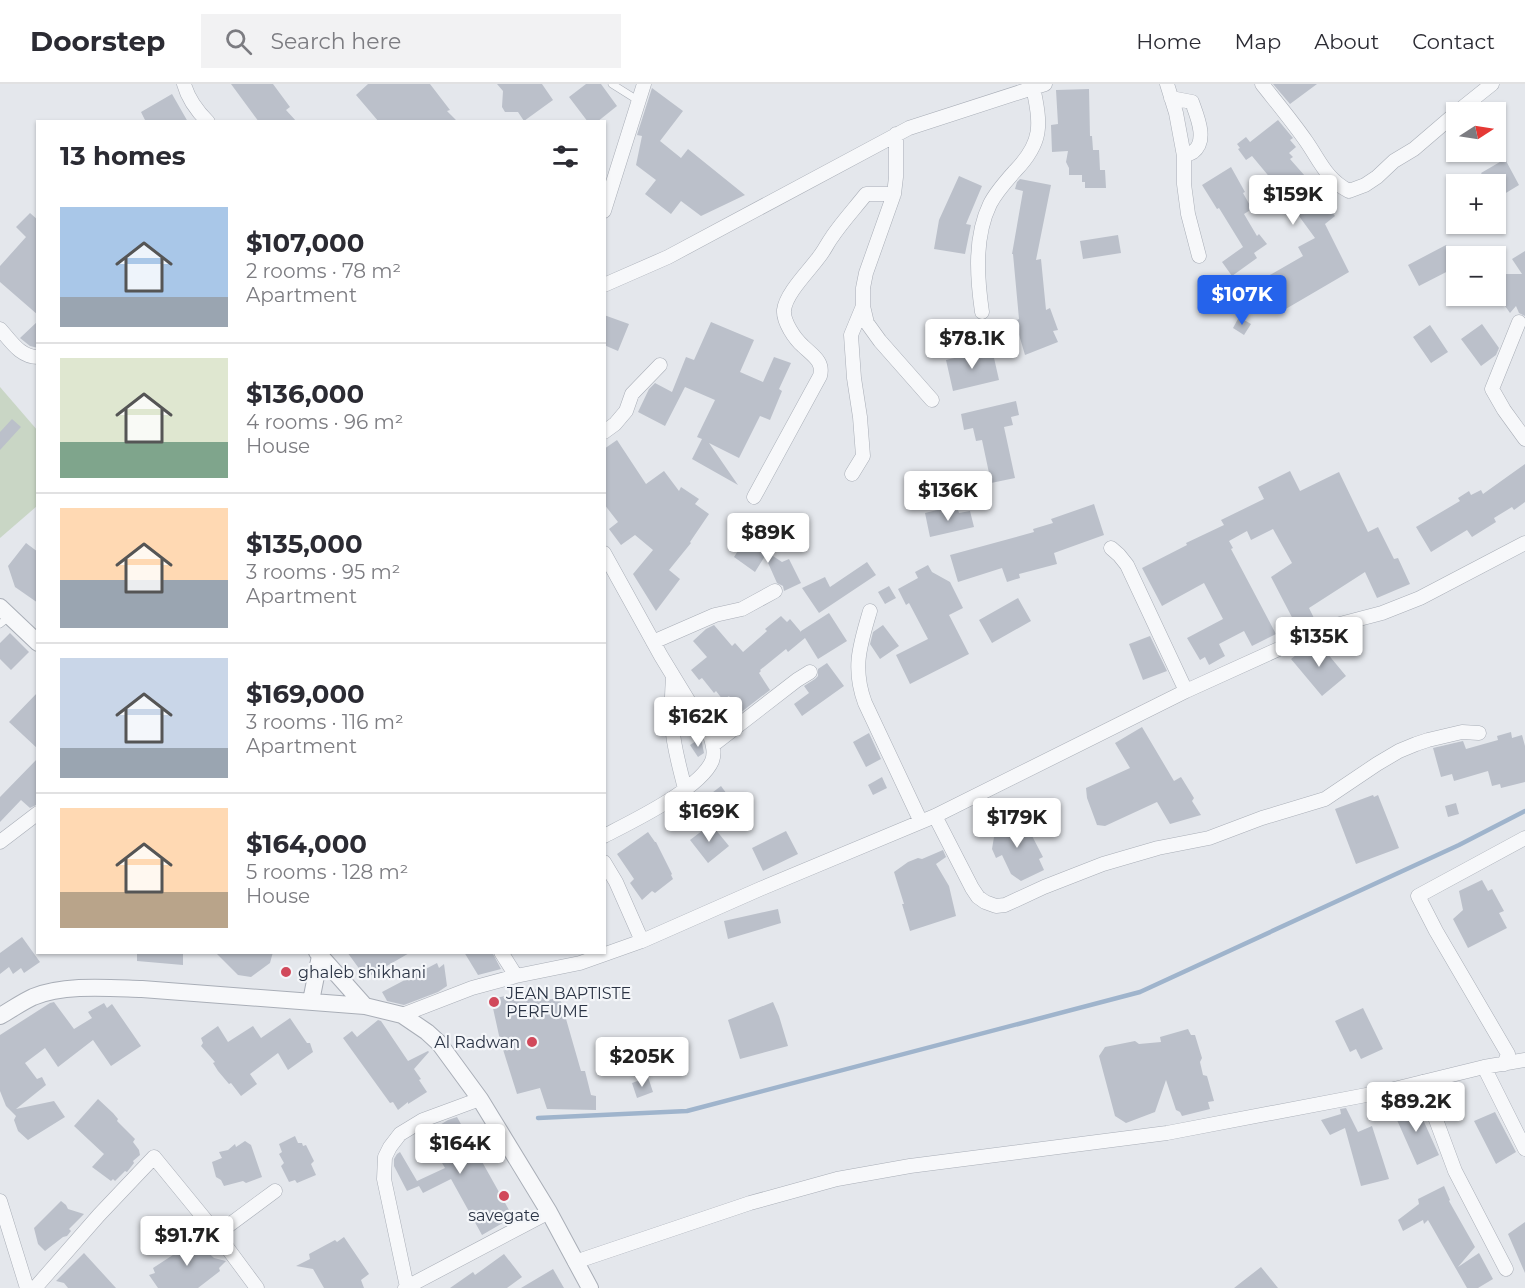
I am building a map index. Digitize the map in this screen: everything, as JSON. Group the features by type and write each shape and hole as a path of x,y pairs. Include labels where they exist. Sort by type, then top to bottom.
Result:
{"street":[{"path":"184,84 191,101 206,120"},
{"path":"606,205 644,84"},
{"path":"1262,84 1306,141 1324,170 1337,185 1349,191 1377,177 1394,161 1414,149 1446,122"},
{"path":"1470,102 1492,84"},
{"path":"606,284 668,257 896,134 925,122 1039,86 1039,123 1034,148 997,192 985,218 979,243 978,269 982,312"},
{"path":"1169,91 1176,113 1184,156 1184,184 1188,214 1199,256"},
{"path":"1169,91 1192,102 1198,119 1201,136 1193,152 1184,156"},
{"path":"896,134 894,194 866,273 863,306 867,323 880,341 932,400"},
{"path":"754,497 822,370 817,359 798,341 790,329 784,311 787,302 796,285 866,194 894,194"},
{"path":"852,474 863,456 851,335 863,306"},
{"path":"1520,322 1492,389 1525,440"},
{"path":"0,329 19,350 31,357 36,357"},
{"path":"606,431 626,411 632,394 660,365"},
{"path":"606,954 642,941 935,816 1186,691 1325,628 1382,613 1420,598 1525,543"},
{"path":"1112,548 1127,565 1186,691"},
{"path":"606,557 706,731 713,745 714,754 707,769 685,789 653,811 606,835"},
{"path":"653,642 715,615 742,609 775,591"},
{"path":"870,611 858,662 859,688 921,822"},
{"path":"3,616 36,641"},
{"path":"713,745 810,672"},
{"path":"673,677 672,726 685,789"},
{"path":"935,816 978,897 996,906 1005,905 1103,864 1158,848 1209,838 1262,818 1325,799 1399,751 1428,740 1462,732 1479,733"},
{"path":"0,842 36,815"},
{"path":"1504,1064 1508,1054 1418,896 1525,838"},
{"path":"606,865 616,882 642,941"},
{"path":"311,1001 319,954"},
{"path":"319,954 365,1006"},
{"path":"502,954 516,976"},
{"path":"402,1015 472,988 580,963 605,954"},
{"path":"0,1016 48,992 84,989 142,990 311,1001 365,1006 402,1015 428,1032 439,1043 480,1099 549,1212 590,1288"},
{"path":"575,1262 750,1203 837,1179 910,1166 1167,1133 1382,1092 1484,1067 1525,1060"},
{"path":"1484,1067 1525,1149"},
{"path":"1422,1082 1455,1171 1506,1269"},
{"path":"480,1099 423,1120 400,1134 385,1157 384,1179 406,1288 549,1212"},
{"path":"35,1288 154,1157 257,1288"},
{"path":"216,1234 275,1191"},
{"path":"0,1201 27,1288"}],"lane":[{"path":"612,84 639,101"}],"green space":[{"path":"0,387 36,429 36,507 0,538"}],"building":[{"path":"231,84 273,84 290,107 286,110 295,120 258,120"},
{"path":"368,84 430,84 450,110 447,111 456,120 377,120 356,95"},
{"path":"497,84 542,84 553,100 523,120 518,112 505,112 502,107 503,91"},
{"path":"586,84 601,84 617,106 600,120 586,120 569,97"},
{"path":"1273,84 1317,84 1290,104"},
{"path":"652,88 683,111 660,141 681,158 688,149 745,195 701,216 681,201 671,214 645,194 656,180 636,165 642,136 637,135"},
{"path":"1089,89 1090,136 1092,136 1093,150 1099,150 1100,170 1105,170 1106,188 1085,188 1082,175 1069,175 1066,162 1068,151 1052,152 1051,125 1058,124 1056,90"},
{"path":"172,94 187,120 145,120 141,112"},
{"path":"1278,120 1293,138 1290,140 1296,147 1289,153 1293,157 1290,159 1306,175 1335,216 1325,224 1349,272 1284,310 1274,292 1237,313 1230,298 1303,256 1298,247 1315,238 1252,156 1246,160 1238,149 1240,148 1237,144 1246,137 1250,142"},
{"path":"1506,161 1519,185 1506,193 1506,174 1481,173"},
{"path":"1231,167 1252,209 1244,214 1257,236 1259,234 1267,244 1254,253 1257,258 1232,276 1222,262 1243,247 1202,185"},
{"path":"959,176 982,186 966,224 971,225 965,254 934,249 939,220"},
{"path":"1020,179 1051,185 1036,260 1041,259 1046,310 1050,308 1058,330 1053,331 1058,342 1025,355 1015,321 1019,319 1012,254 1023,191 1015,189"},
{"path":"30,213 36,218 36,313 0,282 0,266 26,237 16,227"},
{"path":"1118,235 1121,253 1083,259 1080,241"},
{"path":"1446,245 1446,272 1419,286 1408,265"},
{"path":"1525,251 1525,316 1519,313 1516,306 1510,313 1505,306 1506,274 1522,274 1512,259"},
{"path":"606,316 629,324 618,351 606,346"},
{"path":"1239,317 1251,324 1244,335 1233,328"},
{"path":"711,322 754,340 740,372 763,382 774,357 791,363 779,389 782,391 770,420 760,416 739,458 709,443 738,485 692,459 702,439 697,437 715,400 685,387 665,426 638,412 649,389 655,383 672,392 686,357 694,360"},
{"path":"36,323 36,348 20,338"},
{"path":"1482,324 1499,348 1496,355 1481,366 1461,339"},
{"path":"1430,325 1448,352 1431,363 1413,337"},
{"path":"992,349 999,380 953,391 946,360"},
{"path":"1016,401 1019,415 1011,417 1013,425 1004,427 1015,478 971,487 969,476 989,473 982,440 976,441 973,428 964,430 961,414"},
{"path":"12,419 21,427 0,450 0,432"},
{"path":"617,440 646,484 664,471 679,491 681,487 699,499 695,504 709,514 691,543 669,570 680,579 656,611 633,574 653,550 635,535 621,545 609,529 618,522 606,507 606,448"},
{"path":"1525,464 1525,502 1514,510 1512,507 1494,518 1496,522 1472,537 1467,530 1431,552 1416,527 1460,501 1458,498 1469,491 1471,495 1481,490 1483,494"},
{"path":"1290,471 1300,491 1339,472 1368,532 1378,527 1394,559 1398,558 1410,584 1377,598 1365,572 1309,608 1314,618 1297,627 1271,577 1292,563 1273,529 1251,540 1247,531 1229,541 1233,548 1231,549 1276,634 1252,646 1244,631 1219,644 1225,656 1209,665 1205,657 1200,660 1187,638 1223,619 1204,583 1162,606 1142,568 1224,525 1221,520 1264,499 1258,487"},
{"path":"1094,504 1104,535 1054,553 1057,564 1019,574 1020,578 1007,582 1002,568 958,582 950,555 1034,532 1033,529 1053,523 1051,519"},
{"path":"941,509 942,513 958,510 959,513 970,511 974,527 930,537 925,513"},
{"path":"746,538 782,562 789,559 801,583 784,591 783,586 777,583 765,556 755,572 734,557"},
{"path":"26,543 36,550 36,602 15,587 8,566"},
{"path":"867,562 876,575 819,613 802,588 825,577 830,587"},
{"path":"928,565 932,572 950,582 963,608 949,615 969,654 910,684 896,655 928,639 909,603 906,605 898,589 918,578 915,572"},
{"path":"889,586 896,598 885,604 878,592"},
{"path":"1018,598 1031,621 992,643 979,620"},
{"path":"829,613 847,641 818,659 805,638 788,652 786,649 760,670 759,673 770,690 740,713 729,696 723,700 702,678 699,680 691,670 707,657 693,641 714,625 732,646 735,643 743,652 781,616 787,622 790,619 801,632"},
{"path":"883,625 899,646 880,659 870,644 873,632"},
{"path":"10,633 29,652 11,670 0,659 0,643"},
{"path":"1150,636 1167,671 1143,680 1129,644"},
{"path":"1317,641 1346,676 1322,696 1291,659"},
{"path":"827,663 844,686 802,716 794,704 809,693 804,686 818,676 818,669"},
{"path":"36,694 36,747 9,722"},
{"path":"1142,727 1174,781 1181,777 1201,815 1170,824 1157,802 1105,826 1097,825 1087,798 1086,788 1130,768 1115,743"},
{"path":"1511,732 1512,738 1522,735 1525,746 1525,782 1501,788 1500,784 1492,786 1488,771 1454,781 1452,774 1441,777 1433,748 1463,741 1466,749 1498,740 1497,736"},
{"path":"869,733 881,759 866,767 853,742"},
{"path":"701,738 704,753 698,757 690,745"},
{"path":"36,760 36,805 30,808 21,800 0,822 0,797"},
{"path":"882,777 887,788 873,795 868,785"},
{"path":"721,786 738,809 718,825 700,802"},
{"path":"1373,795 1374,797 1378,795 1399,848 1356,864 1335,809"},
{"path":"1456,803 1459,814 1448,817 1445,806"},
{"path":"1017,814 1027,834 1030,832 1043,857 1039,859 1044,870 1021,881 1011,874 1002,855 996,858 992,849 996,825"},
{"path":"711,824 729,846 708,863 690,840"},
{"path":"786,831 798,854 763,871 752,848"},
{"path":"648,832 656,842 673,879 655,893 652,891 642,900 630,883 634,879 617,854"},
{"path":"943,850 946,857 936,864 949,886 956,916 910,931 894,872 908,862"},
{"path":"1482,880 1488,891 1492,889 1504,911 1499,913 1507,928 1468,948 1453,919 1463,910 1459,891"},
{"path":"778,909 781,923 728,939 724,921"},
{"path":"22,937 40,962 24,973 21,968 13,974 9,967 0,974 0,953"},
{"path":"137,954 183,954 183,965 137,961"},
{"path":"217,954 272,954 270,963 251,977 238,975"},
{"path":"348,954 408,954 366,978"},
{"path":"465,954 493,954 501,969 478,975"},
{"path":"437,963 439,968 444,964 447,986 438,992 404,1005 387,1001 382,992"},
{"path":"542,988 545,1000 560,998 581,1071 585,1071 591,1095 596,1096 596,1110 547,1109 540,1088 517,1094 500,1040 491,999"},
{"path":"54,1002 74,1029 92,1018 88,1012 104,1003 107,1008 112,1004 141,1046 111,1066 93,1040 58,1067 45,1048 25,1063 37,1079 42,1077 46,1085 16,1109 54,1101 65,1117 28,1140 18,1131 14,1120 16,1116 6,1106 0,1091 0,1035"},
{"path":"773,1002 788,1046 740,1059 728,1020"},
{"path":"1363,1008 1383,1049 1361,1059 1356,1049 1350,1052 1335,1021"},
{"path":"290,1018 307,1043 310,1043 313,1052 288,1070 278,1053 250,1074 257,1084 241,1096 218,1071 213,1063 215,1062 201,1046 203,1043 201,1038 218,1026 228,1042 253,1026 261,1038"},
{"path":"378,1020 381,1021 408,1061 429,1052 414,1069 427,1092 398,1110 393,1102 390,1103 343,1038 352,1031 357,1037"},
{"path":"1188,1029 1191,1035 1195,1035 1202,1058 1200,1062 1203,1075 1207,1076 1214,1101 1208,1102 1210,1109 1182,1116 1176,1110 1166,1080 1155,1112 1126,1123 1115,1116 1099,1056 1105,1047 1135,1041 1139,1044 1161,1042 1160,1037"},
{"path":"648,1077 653,1092 637,1098 632,1083"},
{"path":"98,1099 135,1139 133,1142 139,1150 140,1155 133,1161 134,1163 115,1181 113,1179 111,1181 92,1167 104,1154 74,1126"},
{"path":"1415,1102 1439,1155 1417,1165 1393,1111"},
{"path":"1346,1108 1358,1132 1372,1126 1389,1179 1361,1186 1345,1128 1330,1135 1321,1120 1341,1114 1340,1109"},
{"path":"1495,1112 1516,1152 1496,1164 1474,1121"},
{"path":"457,1117 513,1217 482,1235 451,1179 423,1193 419,1186 407,1191 394,1166 394,1159 400,1152 417,1181 445,1168 425,1134"},
{"path":"295,1136 298,1143 306,1145 314,1161 311,1164 316,1175 297,1183 295,1180 289,1182 281,1166 284,1163 279,1154 282,1152 279,1144"},
{"path":"245,1141 251,1145 262,1177 246,1183 243,1181 224,1186 216,1177 212,1162 222,1158 219,1152 228,1150 235,1144 236,1147"},
{"path":"1444,1186 1449,1201 1475,1247 1458,1267 1479,1253 1493,1279 1478,1288 1467,1288 1428,1220 1424,1224 1423,1220 1403,1231 1398,1220 1419,1204 1418,1199"},
{"path":"61,1201 68,1209 84,1214 69,1229 71,1231 67,1236 45,1251 38,1244 34,1228"},
{"path":"1525,1222 1525,1273 1508,1234"},
{"path":"204,1232 206,1235 202,1247 214,1258 226,1261 219,1268 220,1271 198,1288 158,1288 149,1275 155,1273 153,1268 176,1253 175,1251 189,1239"},
{"path":"344,1237 369,1274 361,1280 364,1288 324,1288 313,1269 296,1266 310,1259 309,1254"},
{"path":"84,1253 116,1288 68,1288 64,1283 56,1281"},
{"path":"504,1254 522,1277 507,1288 450,1288 473,1272 475,1275"},
{"path":"1261,1267 1278,1288 1234,1288"},
{"path":"553,1269 564,1288 521,1288"}],"waterway":[{"path":"538,1118 687,1111 1140,992 1459,845 1525,811"}],"place":[{"name":"ghaleb shikhani","path":"286,972"},
{"name":"JEAN BAPTISTE PERFUME","path":"494,1002"},
{"name":"Al Radwan","path":"532,1042"},
{"name":"savegate","path":"504,1196"}]}
